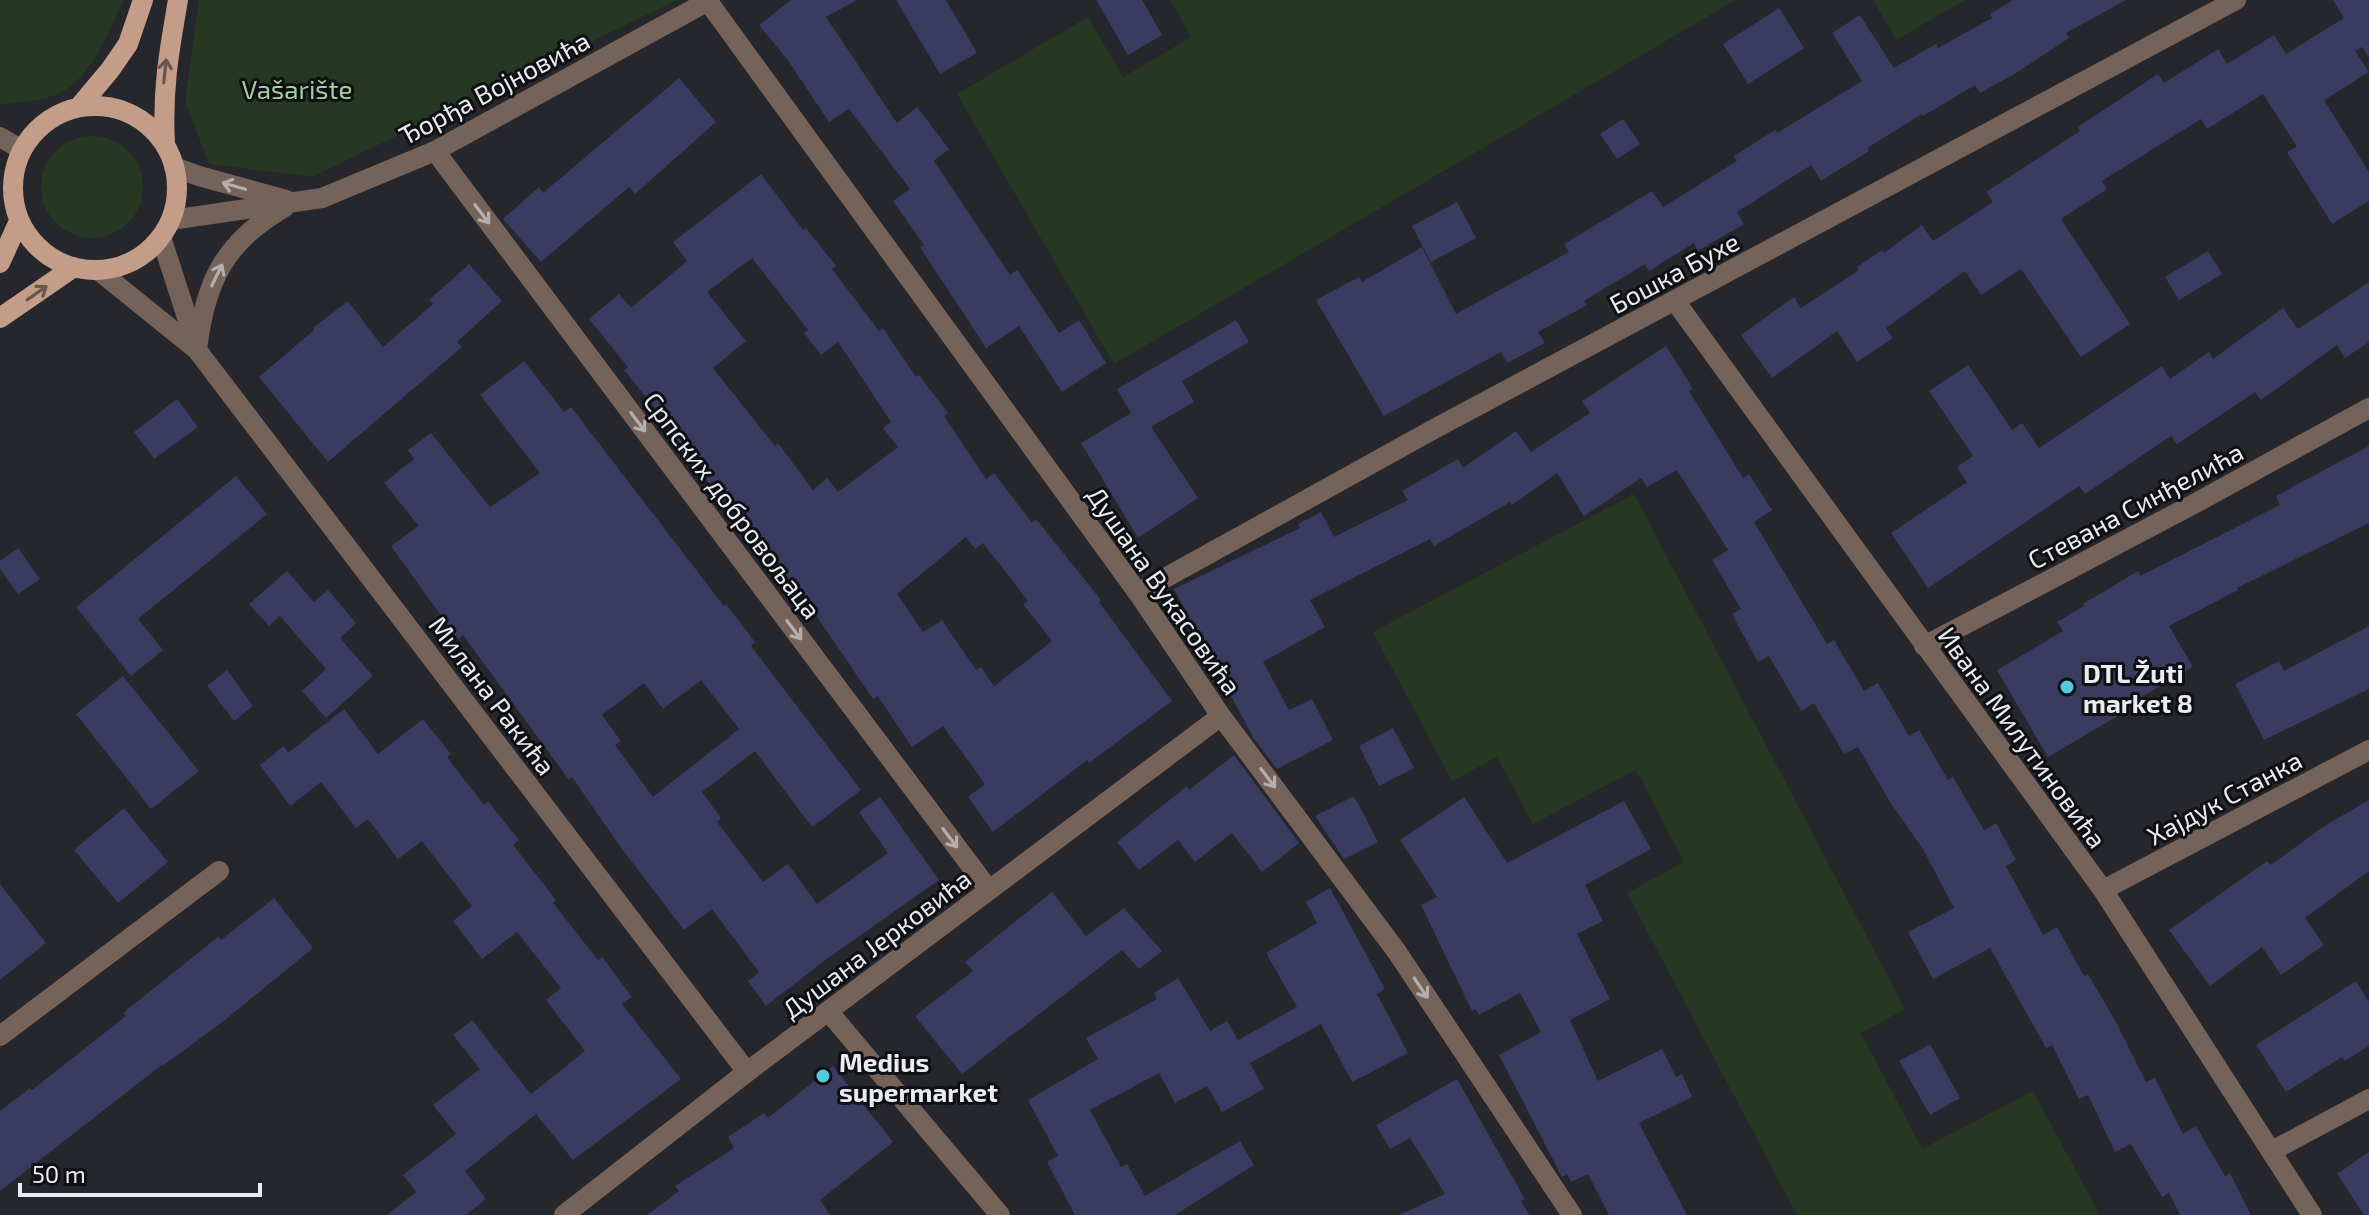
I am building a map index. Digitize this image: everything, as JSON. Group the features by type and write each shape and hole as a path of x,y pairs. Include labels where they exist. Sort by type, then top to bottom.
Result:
{"main road":[{"path":"79,107 128,44 143,0"},
{"path":"165,144 149,125 127,112 104,105 79,107 56,115 36,130 22,150 14,173 13,197 19,221 33,242 51,258 74,267 98,270 122,266 143,254 166,228 176,202 174,167 165,144 163,102 166,63 178,0"},
{"path":"0,263 19,221"},
{"path":"0,318 74,267"}],"street":[{"name":"Ђорђа Војновића","path":"166,228 322,198 435,151 708,0"},
{"name":"Душана Вукасовића","path":"708,0 1138,593 1221,716 1397,952 1572,1215"},
{"name":"Бошка Бухе","path":"1138,593 1434,429 2236,0"},
{"path":"0,137 22,150"},
{"name":"Српских добровољаца","path":"435,151 989,890"},
{"name":"Ђорђа Војновића","path":"174,167 294,202"},
{"path":"197,350 201,313 217,273 235,246 262,220 294,202"},
{"name":"Милана Ракића","path":"166,228 197,350"},
{"name":"Милана Ракића","path":"98,270 197,350 747,1072"},
{"name":"Ивана Милутиновића","path":"1675,301 2103,890 2312,1215"},
{"name":"Стевана Синђелића","path":"1924,646 2369,408"},
{"name":"Душана Јерковића","path":"564,1215 747,1072 1221,716"},
{"name":"Хајдук Станка","path":"2103,890 2369,750"},
{"path":"0,1036 219,871"},
{"path":"828,1011 1000,1215"},
{"path":"2272,1151 2369,1099"}],"green space":[{"path":"0,0 124,0 101,48 77,81 52,96 0,104"},
{"name":"Vašarište","path":"199,0 677,0 312,177 209,164 185,101"},
{"path":"1170,0 1736,0 1114,364 957,94 1088,17 1123,77 1191,37"},
{"path":"1873,0 1965,0 1896,40"},
{"path":"92,136 112,140 128,151 139,167 143,187 139,207 128,223 112,234 92,238 72,234 56,223 45,207 41,187 45,167 56,151 72,140"},
{"path":"1634,494 1905,1009 1861,1033 1922,1149 2033,1091 2100,1215 1797,1215 1627,893 1684,862 1636,770 1533,824 1497,757 1452,781 1373,632"}],"building":[{"path":"791,0 857,0 826,17 897,123 917,107 949,149 934,161 1010,275 1017,270 1059,333 1079,320 1106,363 1062,392 1019,326 986,348 920,247 924,245 893,201 910,189 849,109 829,122 787,59 759,25"},
{"path":"896,0 946,0 977,53 940,74"},
{"path":"1096,0 1142,0 1162,35 1128,55"},
{"path":"2013,0 2126,0 2066,33 2069,38 2013,75 1980,93 1975,85 1922,114 1821,181 1811,165 1737,212 1744,224 1698,251 1694,243 1649,271 1645,264 1584,301 1587,305 1538,332 1545,343 1507,363 1501,352 1384,416 1316,300 1359,277 1362,282 1422,247 1456,314 1569,252 1564,244 1652,191 1663,207 1737,161 1734,156 1775,130 1777,133 1862,81 1832,33 1860,15 1894,68 1992,18 1990,14"},
{"path":"2333,0 2369,0 2369,58 2362,47 2355,51 2369,72 2324,100 2369,172 2369,201 2332,224 2287,152 2297,147 2263,94 2207,129 2201,119 2102,181 2107,189 2061,219 2130,324 2081,357 2021,269 1981,295 1965,271 1886,328 1893,338 1857,362 1837,331 1772,378 1741,335 1794,297 1801,308 1922,225 1933,241 1993,202 1986,192 2080,131 2078,127 2158,74 2164,83 2218,49 2227,64 2274,35 2286,54 2344,18"},
{"path":"1779,8 1804,48 1748,84 1723,44"},
{"path":"679,78 716,122 635,194 629,187 541,262 503,219 539,187 543,193"},
{"path":"1623,119 1640,144 1617,159 1600,134"},
{"path":"761,174 803,230 806,228 836,266 832,269 879,331 883,328 916,377 919,375 948,413 944,416 986,479 994,473 1032,523 1036,519 1101,600 1099,602 1172,701 1089,763 1087,760 993,832 968,797 985,784 943,726 912,747 878,696 873,699 805,599 799,603 777,565 731,507 727,510 661,420 663,418 624,370 628,367 589,319 619,294 631,308 687,261 673,242","holes":["752,258 808,330 804,333 821,355 838,342 891,422 883,428 898,447 838,492 827,478 813,490 778,443 775,446 713,368 746,341 707,292","966,537 975,549 983,543 1028,601 1023,604 1052,641 994,686 981,667 976,670 942,620 923,632 897,594"]},
{"path":"1457,202 1476,238 1431,262 1412,226"},
{"path":"2208,251 2222,274 2179,300 2165,277"},
{"path":"469,264 502,301 457,342 462,347 328,462 259,377 348,301 383,347 433,304 429,300"},
{"path":"2369,282 2369,342 2345,358 2337,345 2261,400 2255,392 2177,444 2171,436 2085,494 2079,486 1928,588 1891,533 1967,482 1957,467 1973,456 1929,391 1968,365 2012,430 2022,423 2039,448 2162,366 2170,379 2209,352 2213,359 2283,308 2298,329"},
{"path":"1236,320 1249,342 1182,381 1194,402 1151,427 1198,498 1138,538 1081,443 1131,413 1117,389"},
{"path":"1666,346 1693,389 1689,391 1743,478 1749,474 1772,510 1754,522 1827,644 1834,640 1864,691 1878,683 1909,736 1919,730 1948,780 1953,777 1984,830 1996,823 2016,860 2006,866 2043,935 2057,927 2084,976 2088,974 2117,1024 2146,1082 2155,1078 2183,1134 2196,1126 2225,1176 2230,1173 2251,1215 2180,1215 2169,1193 2162,1197 2131,1144 2115,1152 2088,1095 2079,1099 2052,1045 2046,1048 1990,948 1933,979 1908,932 1954,908 1924,851 1890,802 1858,747 1844,754 1814,703 1801,711 1769,656 1758,662 1732,614 1741,609 1712,560 1728,550 1677,470 1647,487 1641,478 1584,516 1557,473 1512,505 1510,502 1434,546 1430,539 1310,600 1325,627 1263,662 1289,710 1312,699 1333,740 1277,769 1254,739 1174,589 1300,528 1298,524 1321,512 1334,537 1408,500 1402,491 1458,459 1463,468 1516,431 1531,452 1590,413 1582,401"},
{"path":"524,361 564,412 571,407 755,642 751,646 861,790 812,827 755,751 702,792 721,818 717,822 763,882 788,864 817,904 888,853 859,812 880,797 939,880 766,1006 748,981 759,972 712,909 684,930 572,777 569,780 463,635 458,639 391,546 419,526 384,483 414,459 408,450 431,433 490,507 540,473 480,395","holes":["701,680 739,729 653,797 615,745 621,741 602,715 644,683 663,709"]},
{"path":"177,399 198,427 154,459 134,432"},
{"path":"2369,446 2369,523 2237,588 2169,626 2193,667 2136,700 2138,704 2048,757 1997,670 2063,631 2057,622 2083,604 2138,571 2140,576 2280,505 2276,496"},
{"path":"236,476 267,514 138,619 163,650 131,676 76,607"},
{"path":"18,548 40,579 18,594 0,569 0,561"},
{"path":"287,571 314,602 328,590 356,623 340,638 373,676 326,718 302,691 326,669 280,616 269,626 249,604"},
{"path":"2369,626 2369,689 2264,740 2235,684 2279,661 2284,671"},
{"path":"227,670 253,706 234,721 207,686"},
{"path":"123,676 199,771 151,809 76,714"},
{"path":"344,709 378,754 423,719 451,754 447,757 484,805 488,801 519,840 513,845 556,900 553,903 598,960 602,957 632,997 622,1004 681,1079 573,1160 536,1114 465,1171 486,1199 466,1215 387,1215 416,1192 403,1175 456,1134 433,1105 480,1069 453,1035 472,1020 531,1094 585,1051 546,1000 561,988 517,932 482,959 453,921 472,906 422,841 398,859 368,819 356,828 321,782 290,806 260,765 284,746 288,753"},
{"path":"1393,728 1414,768 1379,786 1359,746"},
{"path":"1234,755 1299,843 1262,872 1232,833 1195,862 1178,840 1139,870 1117,842 1187,786 1189,790"},
{"path":"1354,796 1378,842 1344,859 1315,816"},
{"path":"1464,797 1507,863 1624,801 1651,849 1585,885 1603,921 1577,934 1610,999 1570,1020 1598,1081 1662,1049 1676,1077 1682,1074 1692,1097 1639,1123 1687,1215 1609,1215 1588,1174 1571,1182 1567,1174 1562,1177 1499,1055 1541,1032 1520,993 1479,1015 1476,1009 1472,1011 1421,905 1437,897 1400,840"},
{"path":"2369,800 2369,871 2305,918 2324,945 2281,975 2262,947 2210,986 2169,930 2267,861 2271,865 2323,827"},
{"path":"124,808 168,862 118,903 74,850"},
{"path":"0,884 46,943 0,980"},
{"path":"1330,888 1385,989 1377,994 1408,1053 1352,1082 1321,1024 1250,1063 1264,1089 1222,1112 1207,1086 1175,1103 1159,1073 1090,1110 1121,1167 1127,1164 1145,1196 1240,1141 1254,1165 1175,1215 1075,1215 1047,1162 1058,1156 1028,1100 1098,1059 1086,1038 1157,999 1154,993 1178,978 1210,1031 1227,1021 1238,1040 1297,1007 1266,953 1317,923 1306,902"},
{"path":"1052,892 1086,936 1124,908 1162,951 1139,969 1122,950 962,1074 915,1016 973,971 965,962"},
{"path":"274,898 313,948 225,1020 163,1064 0,1191 0,1111 30,1088 32,1090 126,1016 123,1013 218,937 221,940"},
{"path":"2356,981 2369,1002 2369,1046 2345,1061 2342,1057 2286,1092 2256,1045"},
{"path":"1930,1044 1960,1098 1930,1115 1899,1061"},
{"path":"833,1066 893,1142 820,1200 830,1215 647,1215 679,1191 675,1186 734,1148 728,1137 764,1113 768,1118"},
{"path":"1457,1079 1525,1199 1521,1201 1530,1215 1399,1215 1445,1194 1410,1138 1390,1149 1376,1125"},
{"path":"2369,1152 2369,1215 2364,1215 2337,1174"}],"place":[{"name":"DTL Žuti market 8","path":"2067,687"},
{"name":"Medius supermarket","path":"823,1076"}]}
